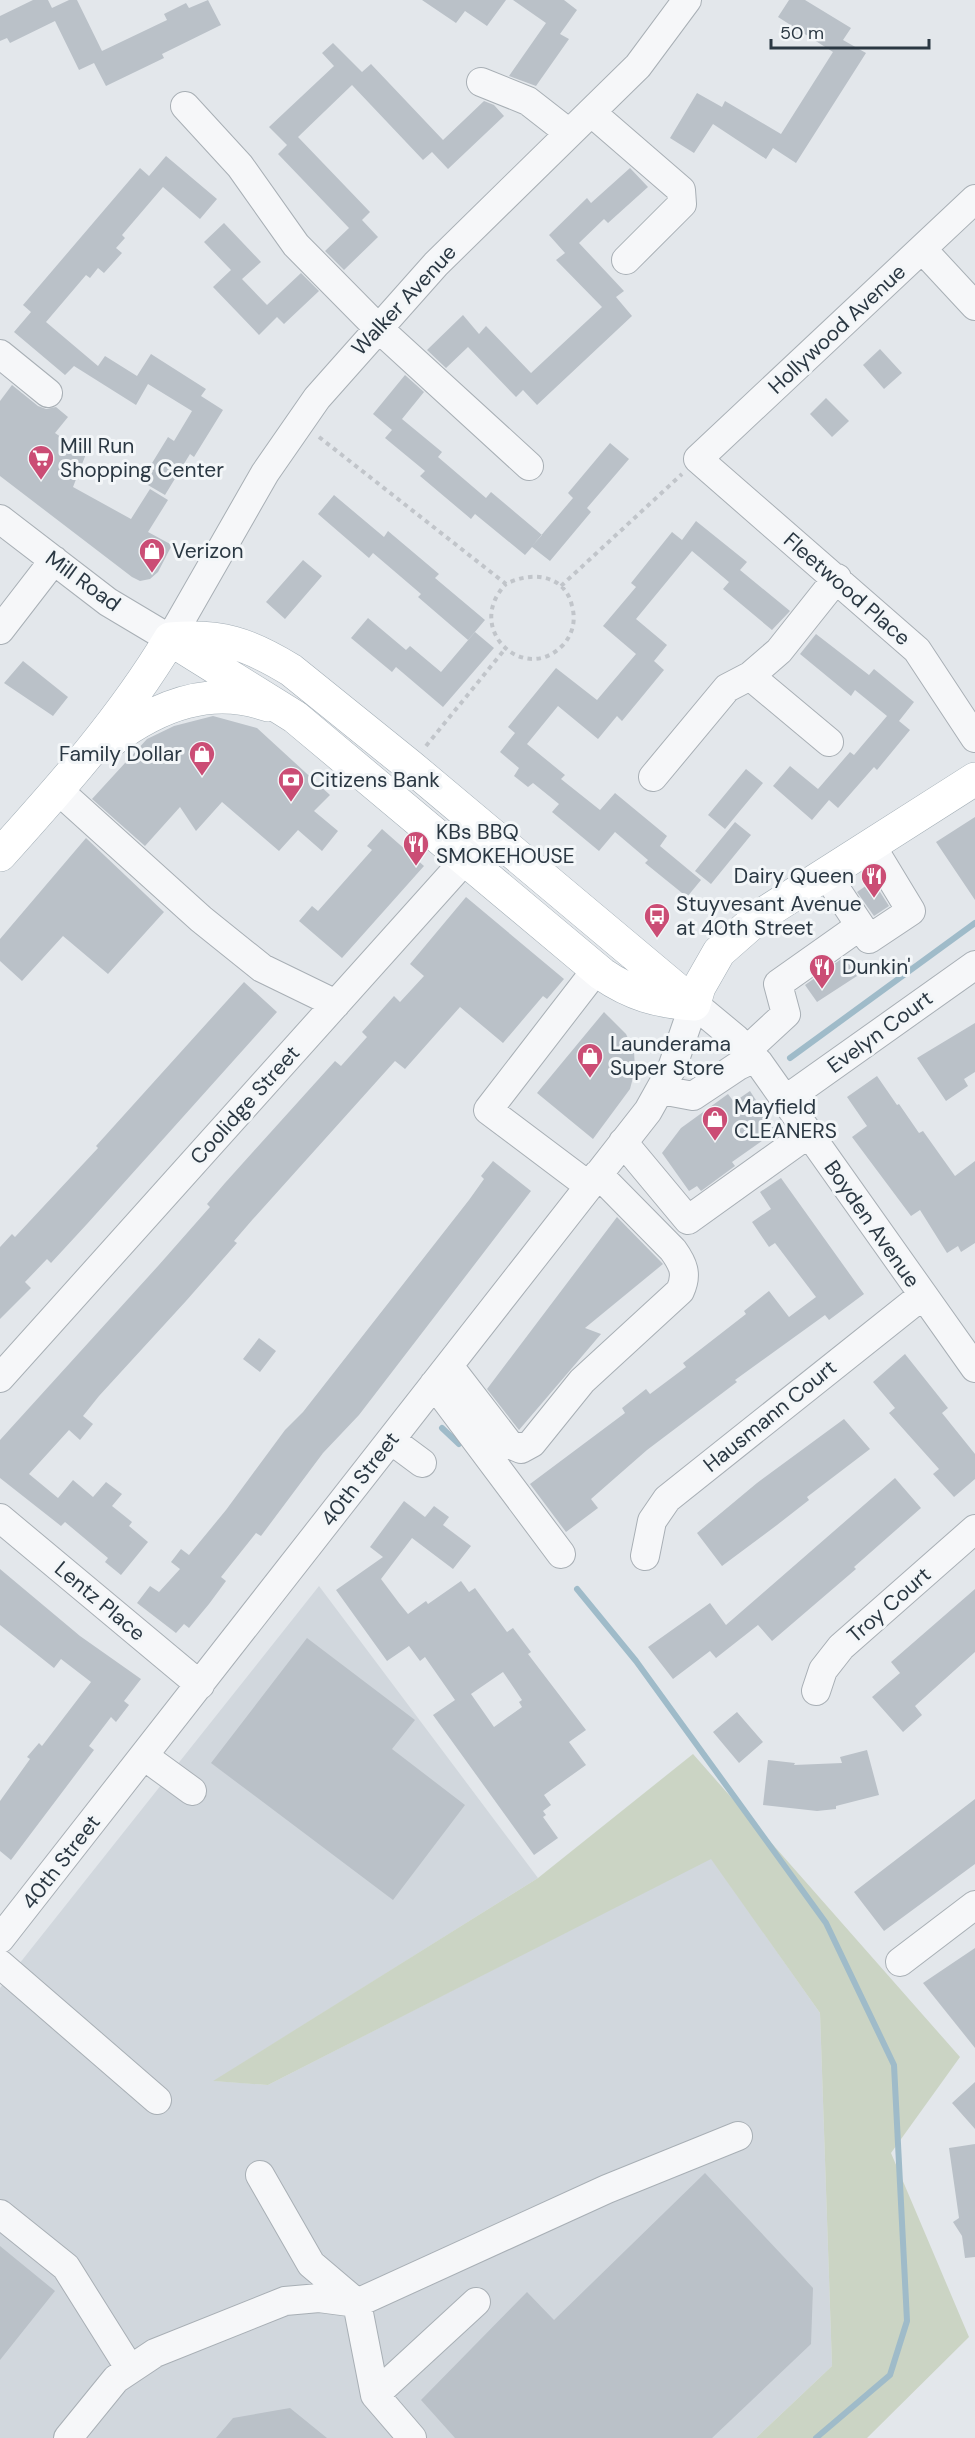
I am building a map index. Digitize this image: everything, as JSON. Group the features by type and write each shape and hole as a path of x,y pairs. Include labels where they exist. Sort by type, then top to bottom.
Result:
{"main road":[{"path":"170,639 216,637 269,657 313,687 694,1004"},
{"path":"170,639 295,717 596,970 619,986 639,995 656,1000 694,1004"},
{"path":"0,855 85,761 139,690 170,639"},
{"path":"85,761 152,713 191,699 213,697 255,701 295,717"},
{"path":"694,1004 708,970 719,952 760,916 975,779"}],"street":[{"name":"Walker Avenue","path":"170,639 265,472 299,422 378,327 436,264 638,66 687,0"},
{"path":"481,82 528,101 569,133"},
{"path":"185,106 240,166 296,245 378,327 530,466"},
{"path":"592,112 681,190 683,198 682,204 626,260"},
{"name":"Hollywood Avenue","path":"698,459 975,199"},
{"path":"922,249 975,306"},
{"path":"0,354 48,393"},
{"name":"Fleetwood Place","path":"698,459 917,650 975,738"},
{"name":"Mill Road","path":"0,519 108,602 170,639"},
{"path":"4,617 54,560"},
{"path":"653,777 727,688 750,676 779,651 837,578"},
{"path":"750,676 829,742"},
{"path":"58,790 201,919 262,968 336,1004"},
{"name":"Coolidge Street","path":"0,1378 490,832"},
{"path":"826,874 869,939 911,911 871,845"},
{"path":"661,1090 693,1096 738,1066 786,1014 778,989 778,984 782,979 860,926"},
{"name":"Evelyn Court","path":"785,1100 975,965"},
{"path":"441,1375 509,1444 521,1449 527,1447 582,1381 680,1291 684,1283 683,1264 673,1250 594,1180 488,1110 596,970"},
{"name":"Boyden Avenue","path":"694,1004 751,1054 975,1368"},
{"name":"40th Street","path":"0,1939 623,1142 661,1090 672,1068 694,1004"},
{"path":"623,1142 688,1220 808,1134"},
{"name":"Hausmann Court","path":"645,1556 652,1521 667,1499 923,1295"},
{"path":"441,1375 561,1554"},
{"path":"391,1440 422,1464"},
{"name":"Lentz Place","path":"0,1518 200,1685"},
{"name":"Troy Court","path":"816,1691 823,1670 841,1647 975,1529"},
{"path":"144,1756 192,1791"},
{"path":"900,1962 975,1905"},
{"path":"0,1964 157,2100"},
{"path":"68,2438 116,2379 155,2353 285,2301 319,2298 357,2303 607,2189 738,2136"},
{"path":"260,2175 311,2264 357,2303 375,2395 412,2438"},
{"path":"0,2214 66,2267 130,2369"},
{"path":"375,2395 476,2302"}],"path":[{"path":"299,422 506,584"},
{"path":"561,586 698,459"},
{"path":"531,575 545,577 561,586 572,603 574,616 566,641 557,651 542,658 522,657 505,649 491,626 490,613 498,592 506,584 518,577 531,575"},
{"path":"410,766 505,649"}],"shaded area":[{"path":"319,1586 538,1878 214,2081 268,2085 711,1858 820,2013 832,2366 756,2438 0,2438 0,1988"}],"green space":[{"path":"693,1754 960,2057 891,2153 969,2337 867,2438 756,2438 832,2366 820,2013 711,1859 268,2085 213,2081 538,1878"}],"building":[{"path":"33,0 48,0 52,8 69,0 77,0 102,51 167,20 164,14 186,3 189,8 208,0 221,25 162,54 164,58 106,86 94,63 79,70 55,21 10,43 7,38 0,41 0,16"},
{"path":"422,0 506,0 487,26 465,11 456,23"},
{"path":"513,0 564,0 577,10 560,34 569,39 536,86 509,76 546,23"},
{"path":"789,0 805,0 851,28 843,40 866,53 796,163 773,148 766,159 713,124 694,153 670,138 697,93 722,107 725,101 781,134 833,52 778,17"},
{"path":"333,43 362,72 371,64 443,140 484,101 494,105 504,116 448,169 432,152 423,160 352,85 298,137 370,212 362,220 378,237 344,270 325,251 349,228 278,154 287,145 269,127 334,66 322,53"},
{"path":"166,156 217,199 200,219 163,187 122,235 125,238 116,248 122,253 104,273 98,268 90,278 86,275 46,322 98,366 105,356 137,376 151,354 206,389 201,396 223,410 194,457 190,454 165,495 141,481 168,437 174,441 192,411 148,384 136,405 74,366 65,375 14,332 31,312 23,305 140,168 149,176"},
{"path":"630,168 648,187 608,223 604,219 579,243 624,291 616,297 632,316 537,405 523,390 516,397 468,347 446,368 427,350 463,315 479,334 486,326 531,373 602,307 556,260 565,253 549,235 587,198 591,203"},
{"path":"224,223 261,262 242,279 267,305 301,273 319,291 284,324 277,317 259,335 213,287 231,270 204,242"},
{"path":"880,349 902,373 884,389 863,365"},
{"path":"405,375 424,392 402,419 442,452 438,457 486,498 491,492 542,535 573,498 568,493 610,443 629,459 587,508 591,512 550,561 532,547 525,555 475,514 471,519 420,476 425,471 385,438 392,430 373,414"},
{"name":"Mill Run Shopping Center","path":"12,385 38,406 46,409 56,407 68,417 55,433 86,454 73,487 131,519 150,489 168,500 148,532 172,545 158,572 150,579 140,581 132,577 0,476 0,401"},
{"path":"826,398 849,421 832,437 810,414"},
{"path":"334,495 384,537 388,531 439,574 435,578 485,620 468,640 418,597 421,594 373,553 369,558 318,514"},
{"path":"696,521 747,562 740,570 790,611 772,630 723,589 729,582 692,551 636,619 667,645 654,661 664,670 622,721 617,716 598,739 558,706 527,744 565,775 561,779 600,810 615,793 667,836 660,846 701,880 687,897 645,863 648,860 615,832 599,851 552,812 559,804 533,783 528,787 514,776 519,768 500,752 515,733 508,727 556,668 597,700 636,654 603,626 636,587 631,583 672,532 682,540"},
{"path":"303,560 322,576 285,619 266,602"},
{"path":"368,618 406,650 410,646 441,672 475,632 494,648 443,707 396,667 392,672 351,638"},
{"path":"816,634 869,675 874,669 914,702 899,721 910,730 877,770 874,767 838,808 829,800 812,820 773,786 790,766 818,789 850,752 854,755 887,716 855,690 851,696 800,654"},
{"path":"23,661 68,697 53,716 4,683"},
{"path":"213,716 257,728 330,795 314,811 338,831 322,851 298,830 279,851 222,802 196,831 180,807 145,846 92,799 147,739 174,726"},
{"path":"746,769 763,783 725,829 708,815"},
{"path":"975,817 975,900 936,842"},
{"path":"735,822 751,835 711,884 695,871"},
{"path":"382,829 424,866 342,958 299,921 312,906 318,911 372,850 367,846"},
{"path":"86,838 164,912 108,974 63,936 22,981 0,961 0,939"},
{"name":"Dairy Queen","path":"873,881 889,906 874,916 857,892"},
{"path":"466,897 564,979 547,999 543,996 503,1043 460,1007 405,1069 395,1061 253,1219 234,1241 237,1243 186,1301 99,1396 83,1416 93,1424 80,1440 69,1430 29,1474 58,1498 73,1480 93,1497 106,1482 122,1494 112,1506 132,1522 129,1526 148,1542 121,1575 105,1562 108,1558 65,1522 61,1526 0,1478 0,1440 158,1266 210,1207 207,1204 225,1183 335,1061 341,1066 367,1037 362,1032 394,996 400,1002 424,976 410,964"},
{"name":"Dunkin'","path":"844,957 857,976 817,1002 805,985"},
{"path":"244,982 277,1012 51,1263 47,1259 25,1282 31,1288 0,1319 0,1247 12,1234 15,1237 98,1148 96,1146"},
{"name":"Launderama Super Store","path":"604,1012 626,1034 634,1051 635,1070 630,1089 593,1139 537,1093"},
{"path":"975,1023 975,1072 964,1079 968,1086 946,1101 917,1058"},
{"path":"877,1076 919,1133 923,1131 955,1176 975,1161 975,1243 961,1252 958,1246 947,1253 920,1210 911,1216 852,1137 867,1126 847,1097"},
{"name":"Mayfield CLEANERS","path":"750,1091 776,1131 732,1162 735,1166 701,1191 697,1186 689,1191 662,1153 681,1128 728,1094 734,1102"},
{"path":"493,1161 531,1191 359,1415 323,1453 261,1536 256,1533 221,1577 226,1581 209,1604 189,1628 184,1624 176,1633 137,1603 150,1586 159,1592 180,1569 171,1562 181,1549 189,1555 226,1510 285,1430 303,1412 469,1200 484,1179 481,1176"},
{"path":"781,1178 864,1294 829,1320 825,1315 735,1380 737,1382 647,1450 591,1499 598,1508 566,1532 530,1484 625,1413 622,1408 646,1389 650,1394 686,1367 683,1363 746,1314 744,1311 769,1291 789,1317 816,1297 775,1243 769,1247 752,1222 771,1209 760,1192"},
{"path":"617,1217 663,1264 585,1328 601,1334 519,1430 487,1389"},
{"path":"259,1338 276,1351 260,1372 243,1359"},
{"path":"905,1354 948,1408 942,1413 975,1454 975,1479 954,1497 933,1474 939,1469 889,1413 895,1408 873,1382"},
{"path":"844,1419 870,1449 807,1497 809,1500 722,1566 697,1533 757,1483"},
{"path":"895,1478 921,1508 854,1567 856,1569 772,1641 758,1625 716,1658 710,1651 673,1679 648,1647 710,1603 726,1625"},
{"path":"404,1501 425,1517 434,1506 449,1517 443,1525 471,1546 453,1569 412,1538 381,1579 408,1614 426,1601 428,1604 461,1581 469,1592 475,1588 507,1632 513,1628 531,1652 528,1654 586,1730 569,1742 586,1765 544,1795 551,1805 543,1811 546,1815 543,1817 558,1838 534,1855 433,1715 455,1700 425,1657 420,1661 409,1646 387,1661 336,1590 383,1557 370,1547","holes":["503,1672 522,1700 519,1702 522,1707 494,1727 471,1694"]},
{"path":"0,1569 80,1636 141,1679 124,1701 129,1705 116,1722 111,1717 89,1746 94,1750 11,1860 0,1851 0,1801 30,1759 27,1757 39,1743 42,1746 91,1682 61,1659 54,1668 0,1625"},
{"path":"975,1589 975,1652 915,1706 922,1715 903,1732 872,1697 900,1673 891,1662"},
{"path":"307,1638 415,1720 392,1749 465,1805 393,1900 211,1763"},
{"path":"737,1712 763,1742 739,1763 713,1732"},
{"path":"867,1750 879,1795 836,1806 836,1809 817,1811 763,1805 768,1760 795,1763 794,1765 842,1763 840,1757"},
{"path":"975,1799 975,1864 884,1931 854,1892"},
{"path":"975,1948 975,2048 923,1983"},
{"path":"975,2082 975,2129 952,2103"},
{"path":"975,2144 975,2257 965,2258 962,2236 953,2222 959,2218 949,2148"},
{"path":"705,2173 813,2288 811,2344 712,2438 455,2438 421,2400 527,2292 554,2320"},
{"path":"0,2246 55,2291 0,2360"},
{"path":"290,2408 327,2438 216,2438 233,2418"}],"waterway":[{"path":"790,1058 975,923"},
{"path":"442,1428 459,1444"},
{"path":"577,1589 636,1661 826,1923 894,2065 907,2321 890,2375 816,2438"}],"place":[{"name":"Mill Run Shopping Center","path":"41,481"},
{"name":"Verizon","path":"152,574"},
{"name":"Family Dollar","path":"202,777"},
{"name":"Citizens Bank","path":"291,803"},
{"name":"KBs BBQ SMOKEHOUSE","path":"416,867"},
{"name":"Dairy Queen","path":"874,899"},
{"name":"Stuyvesant Avenue at 40th Street","path":"657,939"},
{"name":"Dunkin'","path":"822,990"},
{"name":"Launderama Super Store","path":"590,1079"},
{"name":"Mayfield CLEANERS","path":"715,1142"}]}
